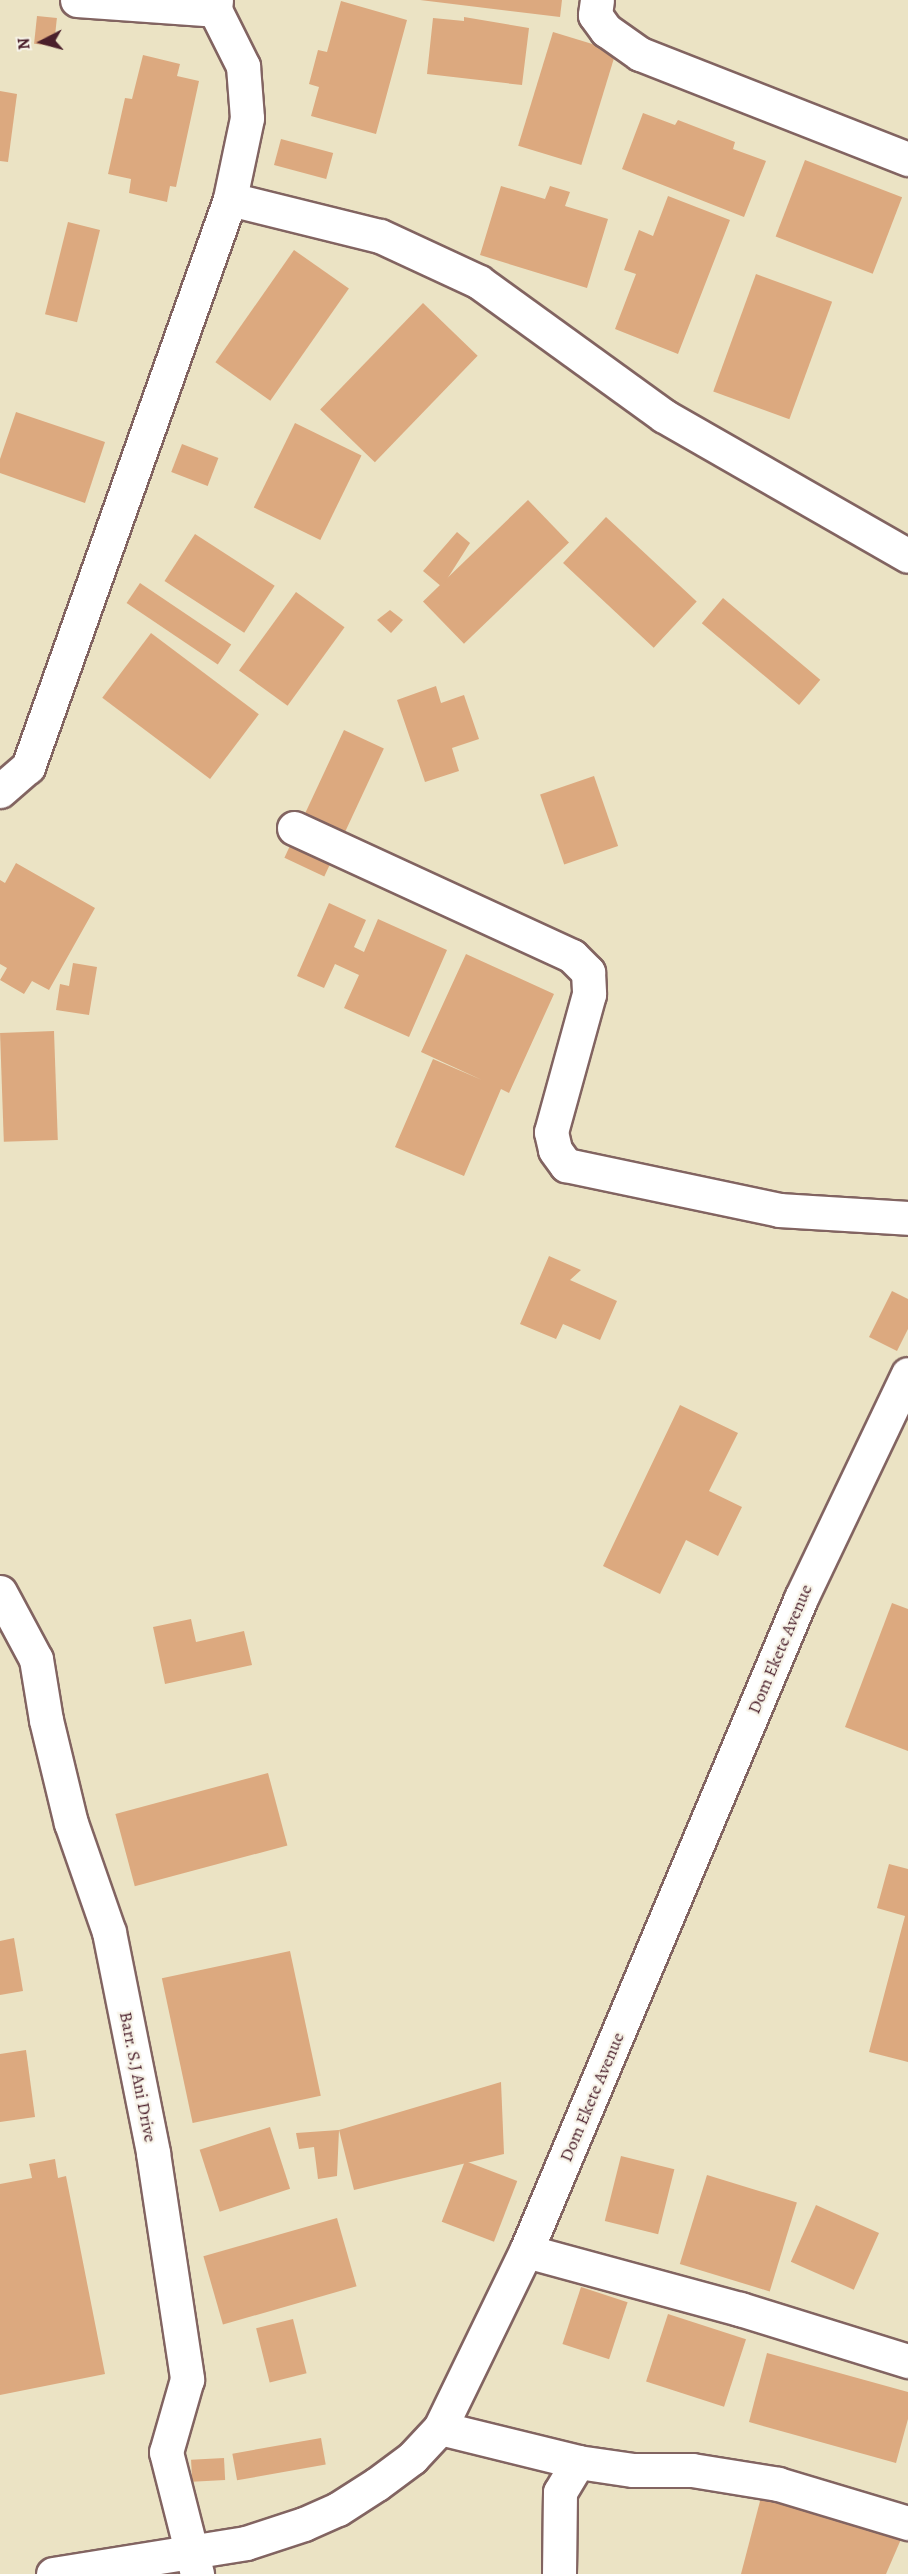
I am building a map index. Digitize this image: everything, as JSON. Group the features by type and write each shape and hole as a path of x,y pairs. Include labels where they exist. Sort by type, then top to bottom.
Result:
{"street":[{"path":"0,791 28,767 230,200 247,118 243,66 215,5 77,0"},
{"path":"597,0 596,15 606,30 640,54 908,159"},
{"path":"230,200 380,236 479,282 664,416 908,556"},
{"path":"294,828 572,956 588,972 589,994 550,1132 555,1150 566,1165 779,1210 908,1218"},
{"name":"Dom Ekete Avenue","path":"53,2574 195,2564 338,2510 412,2458 440,2427 526,2251 801,1598 908,1374"},
{"name":"Barr. S.J Ani Drive","path":"0,1592 36,1659 46,1720 71,1823 112,1944 153,2153 187,2379 166,2452 195,2564"},
{"path":"526,2251 740,2309 908,2361"},
{"path":"440,2427 578,2462 633,2470 692,2470 778,2484 908,2523"},
{"path":"559,2574 560,2492 578,2462"}],"building":[{"path":"420,0 562,0 560,17"},
{"path":"341,1 407,20 376,134 311,116 319,87 309,84 318,50 327,52"},
{"path":"37,16 57,18 54,46 34,44"},
{"path":"464,17 529,28 522,85 427,74 433,18 464,21"},
{"path":"553,32 616,51 581,165 518,146"},
{"path":"143,55 180,64 177,76 199,81 176,187 170,186 167,202 129,193 131,179 108,174 125,98 132,99"},
{"path":"0,91 17,94 8,162 0,161"},
{"path":"643,113 675,125 678,120 735,142 733,149 766,161 744,217 622,169"},
{"path":"281,139 333,153 326,179 274,165"},
{"path":"805,160 902,197 873,274 776,237"},
{"path":"501,186 545,199 550,186 570,192 565,206 608,219 587,288 480,255"},
{"path":"668,196 730,220 678,354 615,329 636,274 624,270 639,230 653,236"},
{"path":"68,222 100,230 77,322 45,314"},
{"path":"294,250 349,288 270,401 215,362"},
{"path":"756,274 832,302 789,419 713,391"},
{"path":"423,303 478,356 375,462 320,409"},
{"path":"16,412 105,442 85,503 0,473 0,459"},
{"path":"295,423 362,455 320,540 254,507"},
{"path":"182,444 218,458 208,486 171,472"},
{"path":"528,500 569,542 464,644 423,601"},
{"path":"606,517 697,602 654,648 563,563"},
{"path":"457,532 470,543 442,587 423,571"},
{"path":"195,534 275,586 244,633 165,581"},
{"path":"140,583 231,645 218,664 127,603"},
{"path":"296,592 345,627 288,706 239,670"},
{"path":"723,598 820,680 799,705 702,623"},
{"path":"390,610 403,620 391,633 377,620"},
{"path":"151,633 259,714 210,779 102,698"},
{"path":"436,686 441,703 464,695 479,739 452,748 459,771 425,782 397,700"},
{"path":"344,730 384,749 324,876 284,858"},
{"path":"594,776 618,846 564,865 540,795"},
{"path":"16,863 95,908 49,990 32,981 24,994 0,980 7,968 0,964 0,880 5,883"},
{"path":"329,903 366,920 354,947 364,952 378,919 447,950 409,1037 344,1008 359,975 335,964 324,988 297,976"},
{"path":"466,954 554,994 509,1093 501,1089 464,1176 395,1147 433,1059 482,1080 421,1052"},
{"path":"73,963 97,967 89,1015 56,1010 60,984 69,986"},
{"path":"54,1031 58,1140 4,1142 0,1033"},
{"path":"549,1256 581,1270 570,1280 617,1301 600,1340 563,1324 556,1339 520,1324"},
{"path":"892,1291 908,1299 908,1329 897,1351 869,1337"},
{"path":"680,1405 738,1433 709,1491 742,1507 718,1556 686,1540 660,1594 603,1566"},
{"path":"892,1603 908,1609 908,1751 845,1727"},
{"path":"191,1619 196,1642 244,1631 252,1665 165,1684 153,1627"},
{"path":"268,1773 287,1845 135,1886 115,1814"},
{"path":"889,1864 908,1869 908,2062 869,2052 905,1916 877,1908"},
{"path":"14,1938 23,1991 0,1995 0,1941"},
{"path":"290,1951 321,2096 193,2123 162,1978"},
{"path":"26,2050 35,2117 0,2122 0,2054"},
{"path":"501,2082 504,2154 354,2190 339,2130"},
{"path":"270,2127 290,2189 220,2212 200,2150"},
{"path":"339,2130 337,2176 318,2179 314,2147 299,2149 296,2133"},
{"path":"621,2156 674,2169 658,2234 605,2221"},
{"path":"55,2159 58,2178 66,2176 105,2374 0,2395 0,2184 32,2178 29,2164"},
{"path":"465,2161 517,2181 494,2242 442,2222"},
{"path":"707,2175 797,2202 770,2291 680,2264"},
{"path":"816,2205 879,2233 854,2290 791,2262"},
{"path":"337,2218 357,2286 223,2325 203,2256"},
{"path":"581,2287 628,2302 609,2359 562,2344"},
{"path":"668,2314 746,2339 724,2407 646,2382"},
{"path":"293,2319 307,2373 270,2383 256,2328"},
{"path":"767,2353 908,2392 908,2419 896,2463 749,2422"},
{"path":"321,2438 326,2465 237,2480 232,2454"},
{"path":"224,2458 225,2480 192,2482 191,2460"},
{"path":"765,2482 908,2523 886,2574 741,2574"}]}
